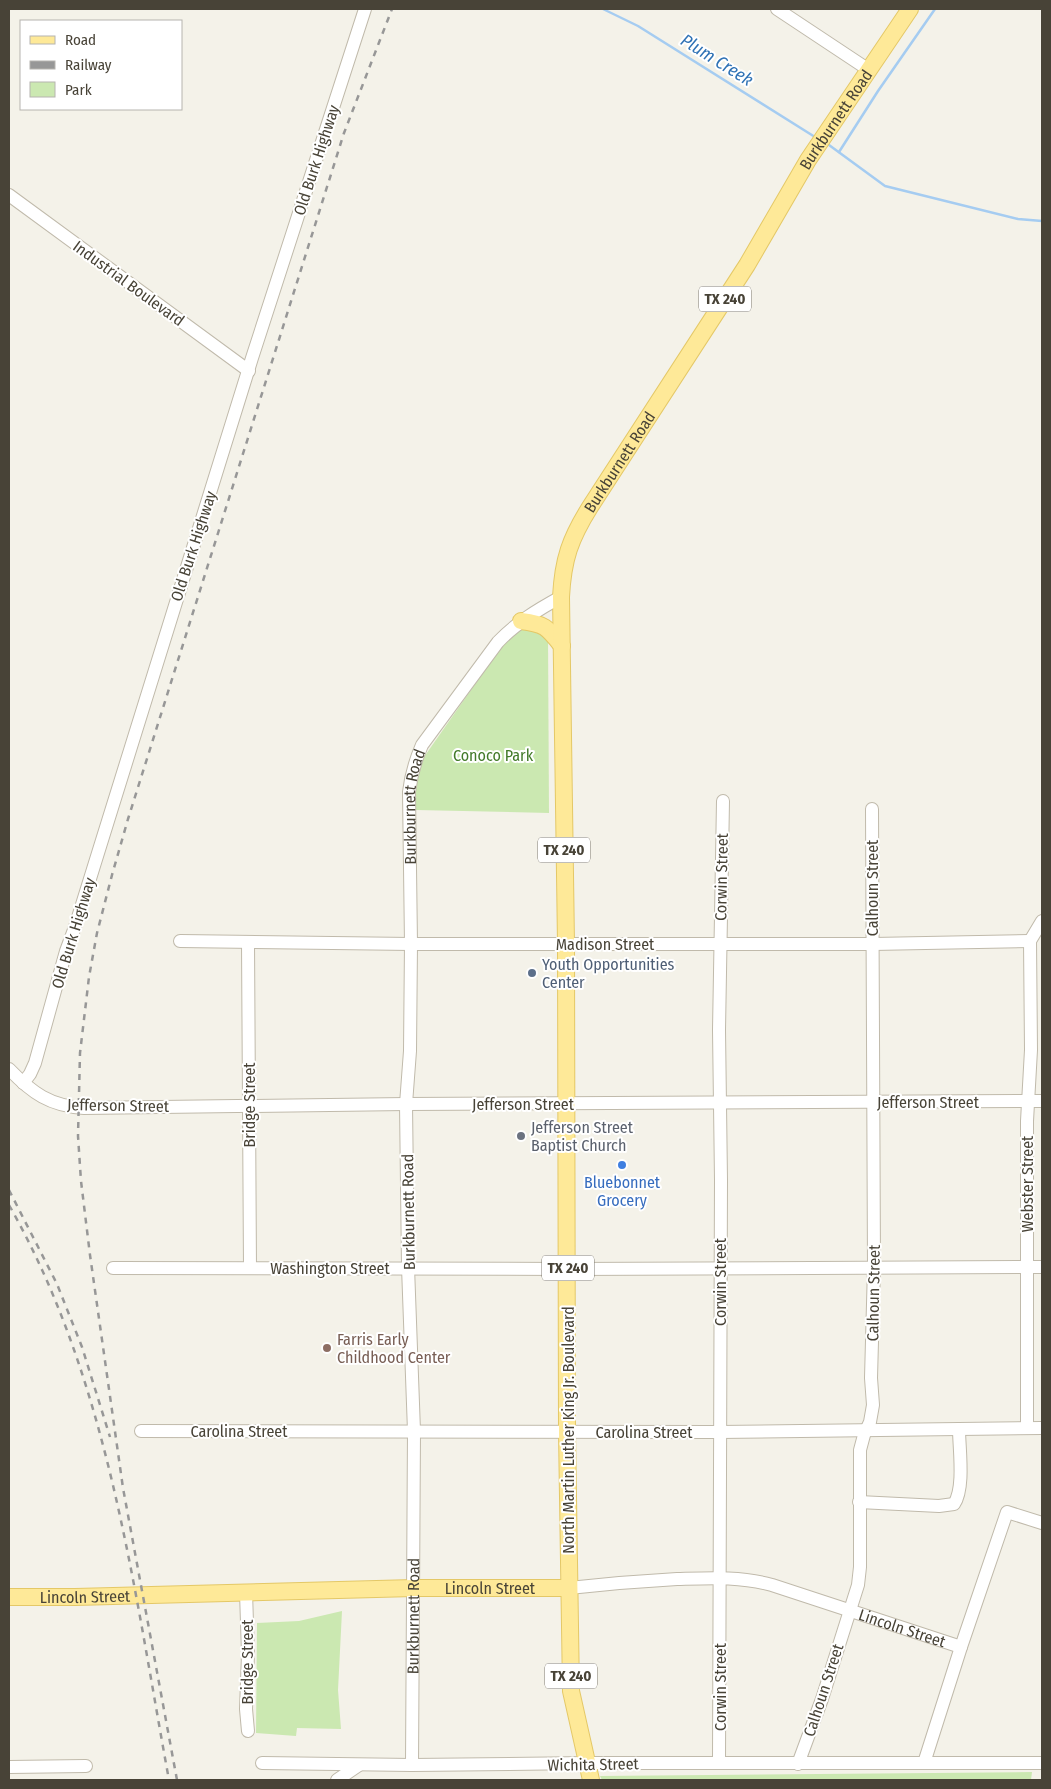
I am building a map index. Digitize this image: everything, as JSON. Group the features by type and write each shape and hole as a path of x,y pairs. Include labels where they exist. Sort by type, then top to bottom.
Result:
{"main road":[{"name":"Burkburnett Road","path":"561,597 563,571 568,550 586,512 747,265 808,160 910,9"},
{"name":"North Martin Luther King Jr. Boulevard","path":"561,597 566,944 567,1432 571,1691 591,1780"},
{"path":"521,621 538,623 551,632 562,646"},
{"name":"Lincoln Street","path":"9,1597 414,1588 569,1588"}],"street":[{"name":"Old Burk Highway","path":"23,1083 35,1063 66,952 126,758 365,9"},
{"path":"777,9 869,70"},
{"name":"Industrial Boulevard","path":"9,195 248,371"},
{"name":"Burkburnett Road","path":"412,1765 414,1431 408,1267 406,1104 410,1051 409,792 414,762 422,745 498,642 510,629 521,621 561,597"},
{"name":"Corwin Street","path":"719,1763 721,1180 719,944 723,801"},
{"name":"Calhoun Street","path":"798,1764 822,1698 858,1585 860,1567 860,1450 873,1404 872,809"},
{"path":"1030,941 1042,921"},
{"name":"Madison Street","path":"180,941 411,944 872,944 1030,941"},
{"name":"Webster Street","path":"1027,1428 1027,1139 1030,941"},
{"name":"Bridge Street","path":"248,942 250,1268"},
{"name":"Jefferson Street","path":"9,1069 23,1083 48,1100 68,1107 1042,1101"},
{"name":"Washington Street","path":"112,1268 1042,1267"},
{"name":"Carolina Street","path":"141,1431 719,1432 1042,1428"},
{"path":"859,1502 939,1506 954,1504 960,1487 959,1429"},
{"path":"924,1763 1007,1512 1042,1523"},
{"name":"Lincoln Street","path":"569,1588 626,1582 719,1577 741,1578 765,1583 961,1647"},
{"name":"Bridge Street","path":"246,1592 248,1654 246,1709 248,1731"},
{"name":"Wichita Street","path":"262,1763 412,1765 1042,1763"},
{"path":"337,1780 359,1764"},
{"path":"9,1767 86,1766"}],"green space":[{"name":"Conoco Park","path":"525,626 548,636 549,813 416,810 416,783 424,757 508,637"},
{"path":"342,1611 338,1690 341,1729 297,1728 296,1736 256,1733 257,1623 299,1621"},
{"path":"1032,1772 1031,1780 602,1780 600,1776"}],"waterway":[{"name":"Plum Creek","path":"603,9 638,26 815,137"},
{"path":"839,152 878,91 935,9"},
{"name":"Plum Creek","path":"829,145 885,186 1018,219 1042,221"}],"railway":[{"path":"177,1780 123,1488 81,1181 78,1136 80,1053 89,977 97,933 128,819 344,133 392,9"},
{"path":"9,1190 57,1284 82,1347 110,1437"},
{"path":"9,1205 43,1272 71,1342 94,1413 113,1485 129,1559 169,1780"}],"place":[{"name":"Youth Opportunities Center","path":"532,973"},
{"name":"Jefferson Street Baptist Church","path":"521,1136"},
{"name":"Bluebonnet Grocery","path":"622,1165"},
{"name":"Farris Early Childhood Center","path":"327,1348"}]}
